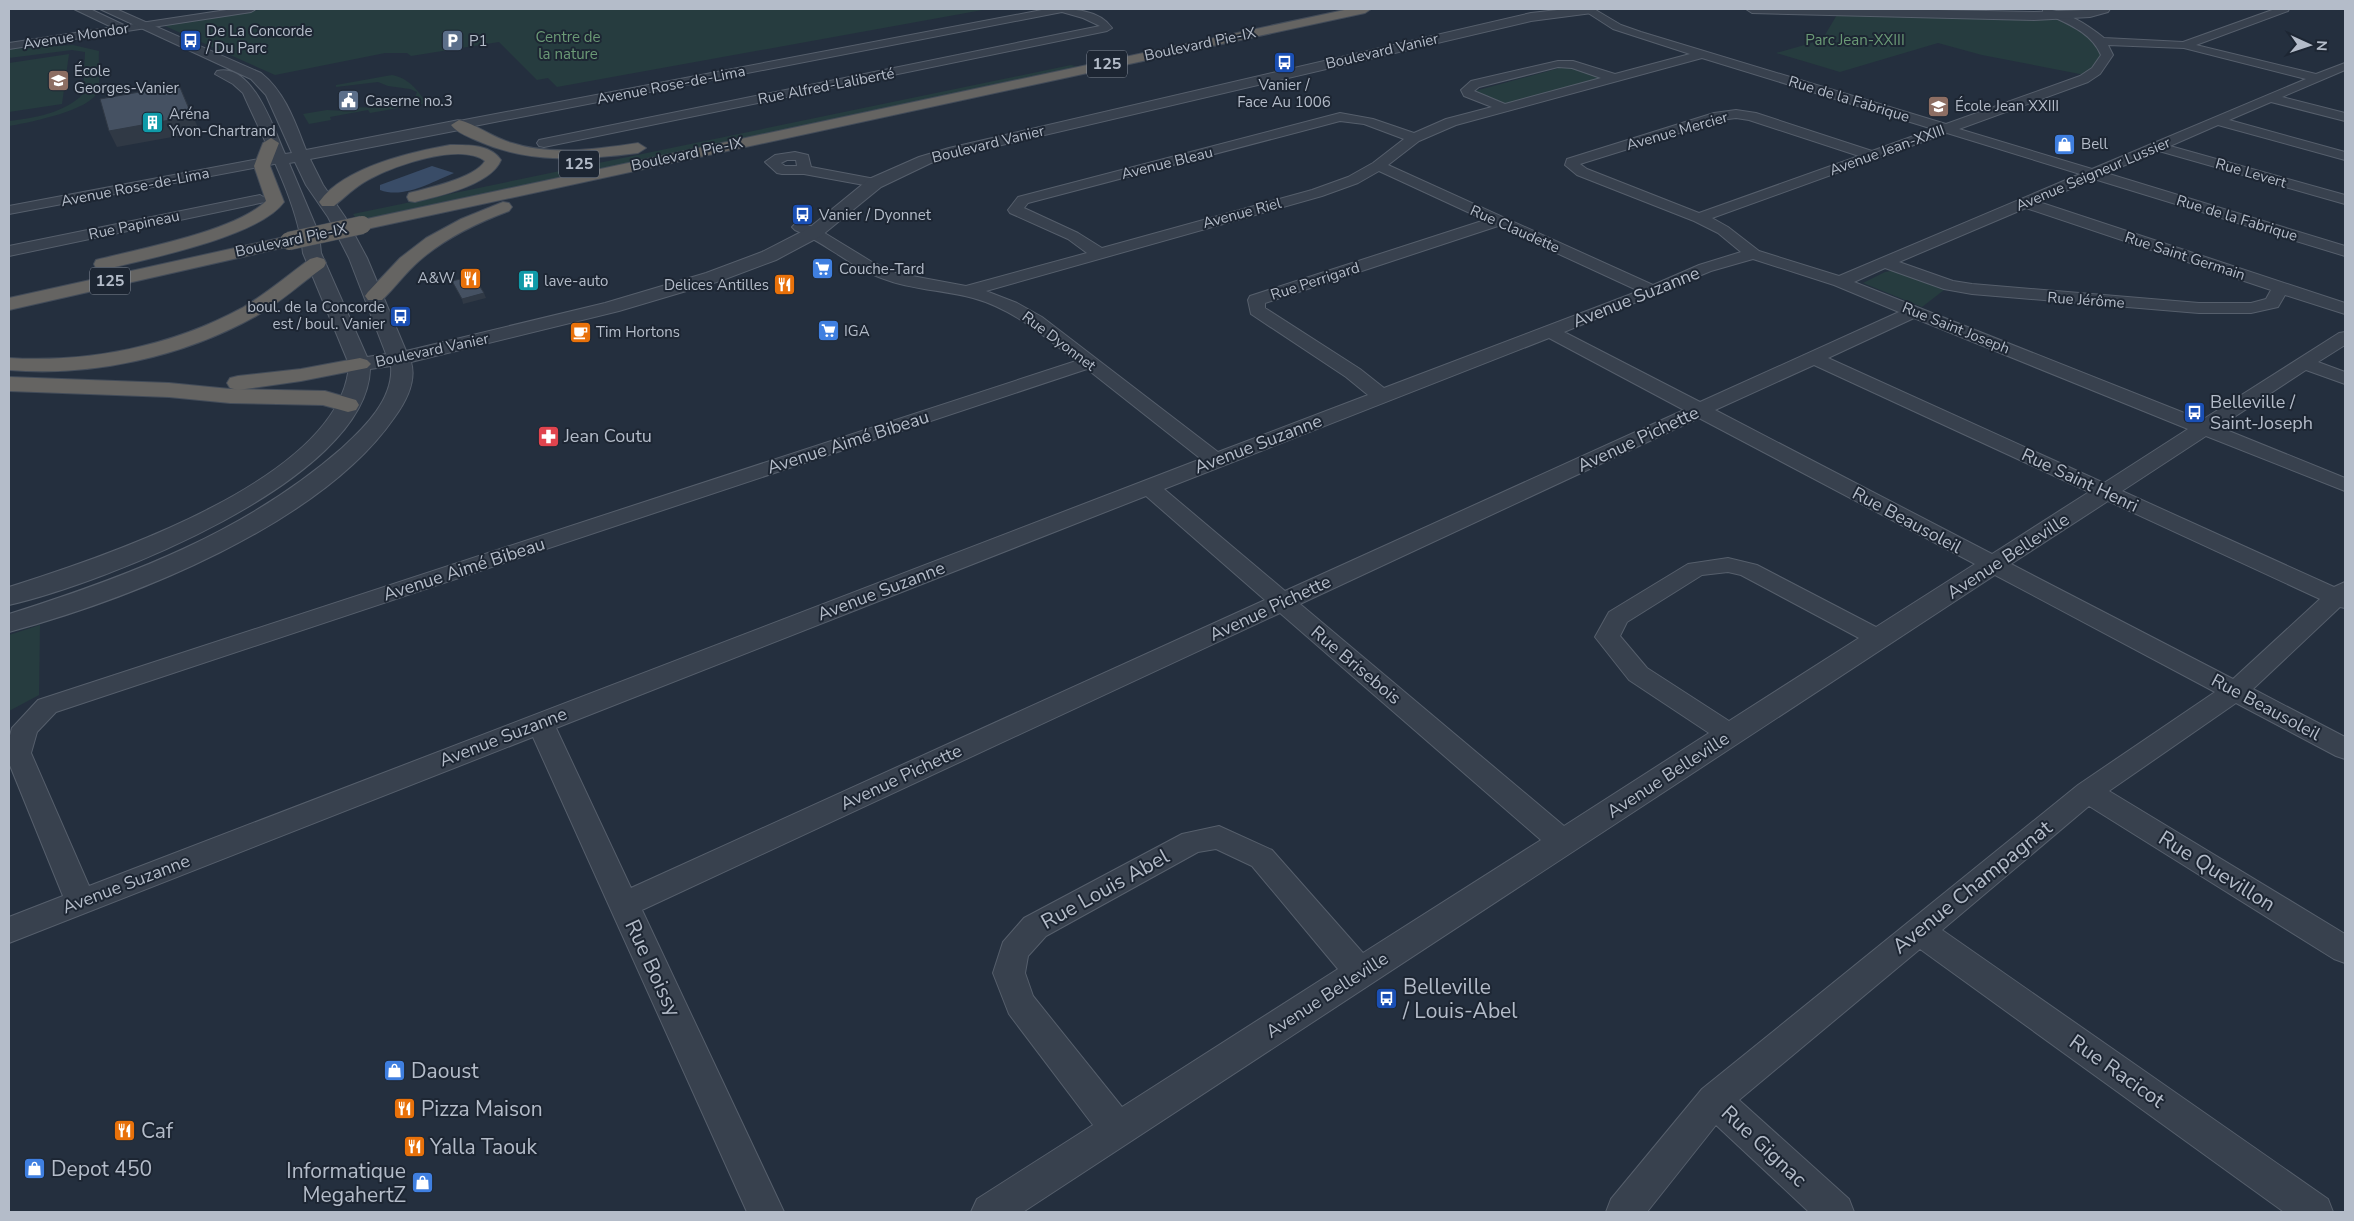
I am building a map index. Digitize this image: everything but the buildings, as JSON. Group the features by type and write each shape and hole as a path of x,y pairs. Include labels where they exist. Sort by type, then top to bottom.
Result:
{"highway":[{"name":"Boulevard Pie-IX","path":"397,200 1320,9"},
{"name":"Boulevard Pie-IX","path":"12,313 212,258 283,230 362,225 1365,9"},
{"path":"459,125 502,146 539,155 593,154 679,143"},
{"path":"92,268 225,230 262,215 273,206 275,200 262,163 271,143"},
{"path":"328,202 363,176 410,158 465,150 484,153 493,160 491,167 479,176 415,197"},
{"path":"375,296 392,282 412,257 455,229 516,202 602,173"},
{"name":"Boulevard Pie-IX","path":"9,288 92,268 283,230 352,210"},
{"path":"9,364 48,366 88,362 135,353 190,338 249,312 317,263"},
{"path":"169,390 281,378 360,364"},
{"path":"9,384 169,390 230,396 325,398 348,405"}],"street":[{"path":"9,596 135,553 220,512 265,485 304,456 331,429 348,405 360,376 360,364 356,349 312,253 310,234 300,205 249,91 242,84 80,9"},
{"path":"9,623 102,592 179,560 246,527 301,492 345,458 383,417 400,384 402,368 382,324 375,296 353,248 328,202 311,179 273,93 263,80 106,9"},
{"name":"Avenue Mondor","path":"9,46 251,9"},
{"name":"Rue Alfred-Laliberté","path":"544,143 1107,28 1104,24 1086,16 1062,9"},
{"name":"Avenue Rose-de-Lima","path":"9,210 1062,9"},
{"name":"Boulevard Vanier","path":"808,230 854,180 899,158 942,145 1261,70 1535,9"},
{"name":"Rue de la Fabrique","path":"1587,9 1617,27 2345,251"},
{"name":"Boulevard Vanier","path":"360,364 396,354 603,309 713,277 769,256 875,183 926,160 955,151 1531,17 1592,9"},
{"path":"1752,9 2054,11 2090,32 2101,41 2184,45 2318,78"},
{"path":"1948,9 2090,13 2104,9"},
{"path":"2184,45 2284,9"},
{"name":"Avenue Jean-XXIII","path":"1699,218 2084,79 2096,71 2107,55 2101,41"},
{"name":"Avenue Riel","path":"967,291 1317,193 1353,180 1378,166 1414,138 1451,122 1702,54"},
{"path":"1505,108 1476,97 1468,93 1467,90 1475,84 1548,65 1573,65 1615,78"},
{"name":"Avenue Seigneur Lussier","path":"1840,282 2345,66"},
{"path":"622,94 653,121"},
{"path":"2270,98 2345,117"},
{"name":"Avenue Mercier","path":"1572,165 1572,162 1718,116 1736,114 1751,116 1871,155"},
{"name":"Avenue Bleau","path":"1098,253 1073,236 1015,210 1023,200 1340,117 1352,117 1414,138"},
{"path":"2217,121 2345,156"},
{"name":"Rue Levert","path":"2157,146 2345,200"},
{"name":"Rue Saint Joseph","path":"1572,165 1582,172 1699,218 1723,230 1753,254 1840,282 2345,485"},
{"name":"Rue Claudette","path":"1378,166 1653,291"},
{"path":"804,170 875,183"},
{"name":"Rue Papineau","path":"9,250 260,199"},
{"name":"Rue Saint Germain","path":"2026,203 2345,309"},
{"name":"Rue Perrigard","path":"1382,396 1353,373 1257,310 1256,300 1499,221"},
{"name":"Rue Dyonnet","path":"808,230 831,241 856,261 889,276 905,281 967,291 1012,306 1036,320 1216,461"},
{"name":"Avenue Suzanne","path":"9,930 1548,332 1653,291 1705,268 1753,254"},
{"name":"Rue Jérôme","path":"1885,263 1950,285 1972,289 2199,308 2251,308 2272,303 2281,288"},
{"name":"Avenue Pichette","path":"624,905 1916,312"},
{"name":"Rue Beausoleil","path":"1548,332 2345,749"},
{"name":"Avenue Belleville","path":"990,1212 2108,492 2345,337"},
{"name":"Rue Saint Henri","path":"1814,358 2342,596"},
{"name":"Avenue Aimé Bibeau","path":"81,902 18,752 25,728 47,706 1088,362"},
{"path":"2304,364 2345,378"},
{"name":"Rue Brisebois","path":"1148,487 1564,843"},
{"path":"1731,735 1638,674 1607,637 1617,617 1696,569 1728,565 1748,570 1879,639"},
{"name":"Avenue Champagnat","path":"1624,1212 1714,1100 2088,792 2235,691 2342,596"},
{"name":"Rue Boissy","path":"540,723 766,1212"},
{"name":"Rue Quevillon","path":"2088,792 2345,950"},
{"name":"Rue Louis Abel","path":"1118,1129 1020,1004 1009,973 1014,951 1035,928 1192,842 1219,837 1262,858 1361,973"},
{"name":"Rue Racicot","path":"1919,931 2315,1212"},
{"name":"Rue Gignac","path":"1714,1100 1836,1212"}],"green space":[{"name":"Centre de la nature","path":"267,9 988,9 557,87 548,78 537,80 499,42 411,56 407,53 385,53 275,75 165,26 182,21"},
{"name":"Parc Jean-XXIII","path":"1838,13 2061,17 2086,30 2106,55 2085,75 1982,55 1938,43 1840,72 1776,53 1822,40"},
{"path":"73,45 99,51 99,85 94,97 85,104 59,114 9,126 9,121 49,114 67,106 83,94 85,52 72,50 9,58 9,49"},
{"path":"69,54 62,104 9,112 9,63"},
{"path":"1071,65 1078,67 358,222 353,214"},
{"path":"1563,67 1580,70 1601,78 1509,105 1475,91"},
{"path":"392,75 408,82 427,103 370,113 368,110 330,117 331,120 309,124 303,114 327,110 346,111 353,107 385,108 405,103 415,97 417,92 410,89 388,86 378,82 336,87 336,85"},
{"path":"1891,271 1944,290 1922,307 1863,283"},
{"path":"40,625 39,695 9,711 9,635"}],"water":[{"path":"432,166 454,173 408,191 389,192 380,190 380,185"}],"place":[{"name":"De La Concorde / Du Parc","path":"190,40"},
{"name":"P1","path":"453,41"},
{"name":"Vanier / Face Au 1006","path":"1284,62"},
{"name":"École Georges-Vanier","path":"58,80"},
{"name":"Caserne no.3","path":"349,101"},
{"name":"École Jean XXIII","path":"1939,106"},
{"name":"Aréna Yvon-Chartrand","path":"153,123"},
{"name":"Bell","path":"2065,144"},
{"name":"Vanier / Dyonnet","path":"803,215"},
{"name":"Couche-Tard","path":"823,269"},
{"name":"A&W","path":"471,278"},
{"name":"lave-auto","path":"528,281"},
{"name":"Delices Antilles","path":"785,285"},
{"name":"boul. de la Concorde est / boul. Vanier","path":"401,316"},
{"name":"IGA","path":"828,331"},
{"name":"Tim Hortons","path":"580,332"},
{"name":"Belleville / Saint-Joseph","path":"2194,412"},
{"name":"Jean Coutu","path":"548,436"},
{"name":"Belleville / Louis-Abel","path":"1387,999"},
{"name":"Daoust","path":"395,1071"},
{"name":"Pizza Maison","path":"405,1109"},
{"name":"Caf","path":"125,1131"},
{"name":"Yalla Taouk","path":"414,1147"},
{"name":"Depot 450","path":"35,1169"},
{"name":"Informatique MegahertZ","path":"422,1183"}]}
